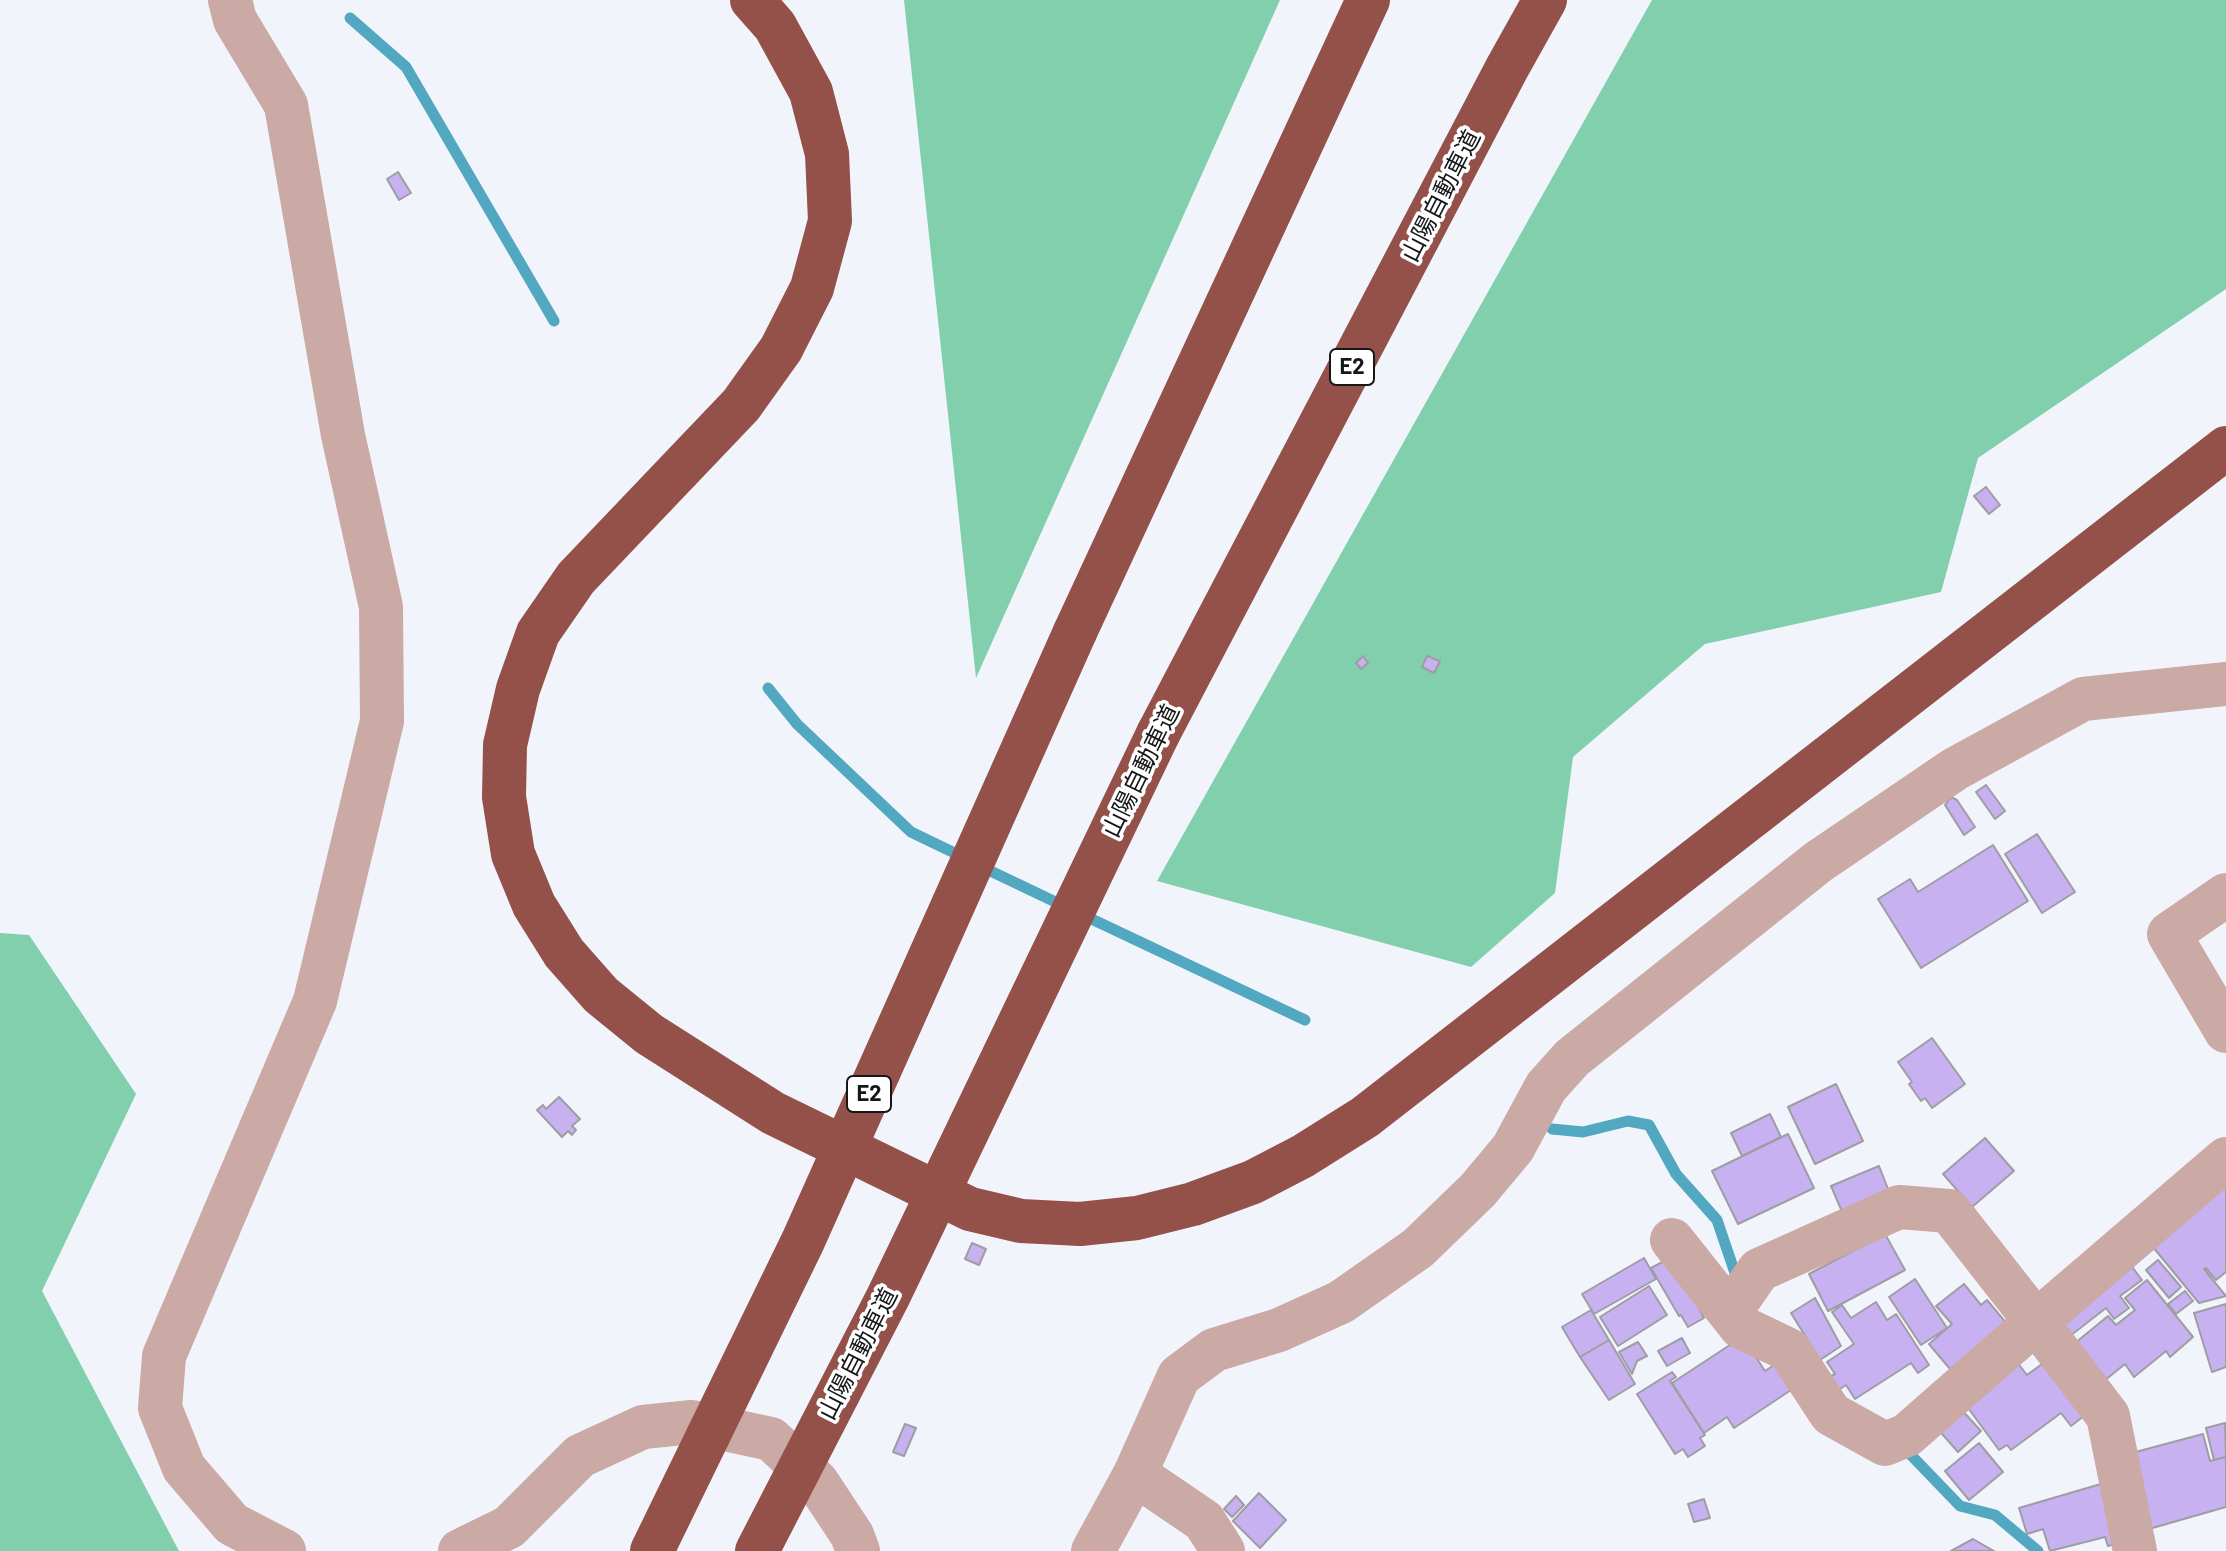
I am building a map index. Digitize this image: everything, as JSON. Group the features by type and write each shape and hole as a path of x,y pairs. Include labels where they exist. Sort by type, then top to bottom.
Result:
{"highway":[{"path":"752,0 775,26 811,92 827,154 830,221 812,288 781,349 741,405 576,578 538,633 518,689 505,745 504,797 513,854 534,905 564,953 601,995 649,1034 773,1113 970,1209 1021,1221 1050,1223 1080,1224 1137,1218 1193,1204 1253,1182 1303,1156 1377,1107 2226,448"},
{"name":"E2","path":"652,1551 803,1241 1075,632 1368,0"},
{"name":"山陽自動車道","path":"757,1551 888,1297 1158,734 1545,0"}],"street":[{"path":"230,0 235,20 286,105 343,435 381,607 382,721 315,1001 164,1356 160,1408 184,1468 232,1524 284,1551"},
{"path":"1093,1551 1135,1474 1179,1376 1214,1350 1279,1330 1341,1302 1418,1248 1478,1190 1505,1158 1546,1087 1572,1058 1818,862 1955,769 2083,699 2226,684"},
{"path":"2226,895 2169,934 2226,1031"},
{"path":"1672,1240 1741,1327 1789,1350 1831,1414 1885,1444 1907,1435 2226,1159"},
{"path":"1730,1312 1759,1270 1899,1207 1949,1211 2108,1416 2135,1551"},
{"path":"460,1551 509,1527 580,1456 643,1427 692,1422 771,1439 817,1482 852,1535 858,1551"},
{"path":"1135,1474 1204,1521 1223,1551"}],"green space":[{"path":"904,0 1280,0 976,678"},
{"path":"1652,0 2226,0 2226,289 1978,458 1941,592 1705,644 1573,757 1555,893 1471,967 1157,881"},
{"path":"0,933 29,935 136,1094 42,1291 179,1551 0,1551"}],"building":[{"path":"398,172 411,193 399,200 387,179"},
{"path":"1986,487 2000,505 1989,514 1974,496"},
{"path":"1363,656 1368,663 1361,669 1356,663"},
{"path":"1427,656 1440,661 1434,673 1422,667"},
{"path":"1986,785 2005,811 1995,819 1976,792"},
{"path":"1953,798 1975,827 1964,835 1945,805"},
{"path":"2037,834 2075,892 2042,913 2005,854"},
{"path":"1993,845 2028,901 1921,968 1878,899 1910,879 1918,892"},
{"path":"1932,1038 1965,1084 1932,1108 1925,1098 1921,1101 1898,1062"},
{"path":"1836,1084 1863,1141 1815,1164 1788,1107"},
{"path":"559,1097 580,1119 572,1126 576,1130 572,1135 568,1131 562,1137 537,1110 543,1105 546,1109"},
{"path":"1770,1114 1781,1137 1742,1156 1731,1133"},
{"path":"1788,1134 1814,1188 1738,1224 1712,1171"},
{"path":"1985,1138 2014,1171 1972,1207 1943,1174"},
{"path":"1879,1166 1890,1194 1843,1214 1831,1186"},
{"path":"2226,1176 2226,1272 2216,1280 2204,1269 2226,1296 2199,1303 2148,1241"},
{"path":"1885,1234 1905,1270 1828,1311 1809,1274"},
{"path":"972,1243 986,1249 979,1265 965,1259"},
{"path":"1674,1256 1704,1318 1688,1327 1651,1268"},
{"path":"1644,1258 1656,1279 1594,1314 1582,1294"},
{"path":"2127,1260 2142,1280 2120,1296 2129,1308 2114,1319 2106,1308 2070,1336 2054,1315"},
{"path":"2158,1260 2181,1287 2169,1298 2146,1270"},
{"path":"1915,1279 1947,1328 1921,1345 1889,1297"},
{"path":"2147,1280 2193,1337 2170,1357 2166,1351 2134,1377 2125,1364 2099,1385 2069,1348 2108,1316 2116,1325 2135,1310 2125,1298"},
{"path":"1964,1284 1981,1305 1987,1300 2007,1324 1950,1369 1929,1344 1952,1324 1936,1306"},
{"path":"1649,1286 1667,1315 1618,1346 1600,1317"},
{"path":"2185,1291 2193,1301 2176,1314 2168,1304"},
{"path":"1815,1298 1841,1346 1820,1360 1791,1313"},
{"path":"1876,1302 1887,1320 1896,1314 1929,1365 1918,1373 1911,1363 1855,1399 1846,1385 1837,1391 1829,1377 1835,1374 1827,1362 1854,1344 1832,1312 1842,1305 1851,1318"},
{"path":"2226,1304 2226,1367 2212,1372 2194,1313"},
{"path":"1591,1310 1609,1340 1580,1357 1562,1327"},
{"path":"1682,1338 1690,1353 1667,1366 1658,1351"},
{"path":"1739,1339 1750,1348 1765,1371 1774,1365 1794,1388 1734,1428 1727,1417 1704,1433 1672,1383"},
{"path":"1609,1340 1635,1384 1609,1400 1580,1357"},
{"path":"1638,1342 1647,1356 1637,1361 1632,1374 1619,1352"},
{"path":"2050,1358 2089,1412 2071,1426 2061,1413 2011,1450 2007,1445 1999,1450 1963,1401 2017,1362 2027,1375"},
{"path":"1672,1372 1676,1377 1670,1381 1705,1435 1700,1438 1705,1446 1688,1457 1683,1449 1675,1454 1637,1394"},
{"path":"1958,1406 1981,1431 1958,1452 1936,1427"},
{"path":"2225,1423 2226,1457 2214,1460 2206,1428"},
{"path":"905,1424 916,1428 904,1456 893,1452"},
{"path":"2203,1434 2210,1461 2226,1457 2226,1507 2149,1529 2128,1454"},
{"path":"1979,1443 2003,1472 1969,1500 1945,1471"},
{"path":"2111,1481 2128,1540 2108,1546 2105,1537 2050,1551 2043,1529 2027,1534 2019,1508"},
{"path":"1259,1493 1286,1520 1260,1548 1233,1521"},
{"path":"1236,1496 1244,1505 1232,1517 1224,1509"},
{"path":"1704,1499 1710,1518 1694,1522 1688,1504"},
{"path":"1973,1539 1994,1551 1951,1551"}],"waterway":[{"path":"350,18 406,67 554,321"},
{"path":"768,688 797,724 911,832 965,858"},
{"path":"980,866 1066,907"},
{"path":"1081,914 1305,1020"},
{"path":"1552,1129 1583,1132 1628,1121 1649,1125 1676,1174 1717,1220 1735,1273"},
{"path":"1909,1453 1960,1506 1995,1515 2038,1551"}]}
